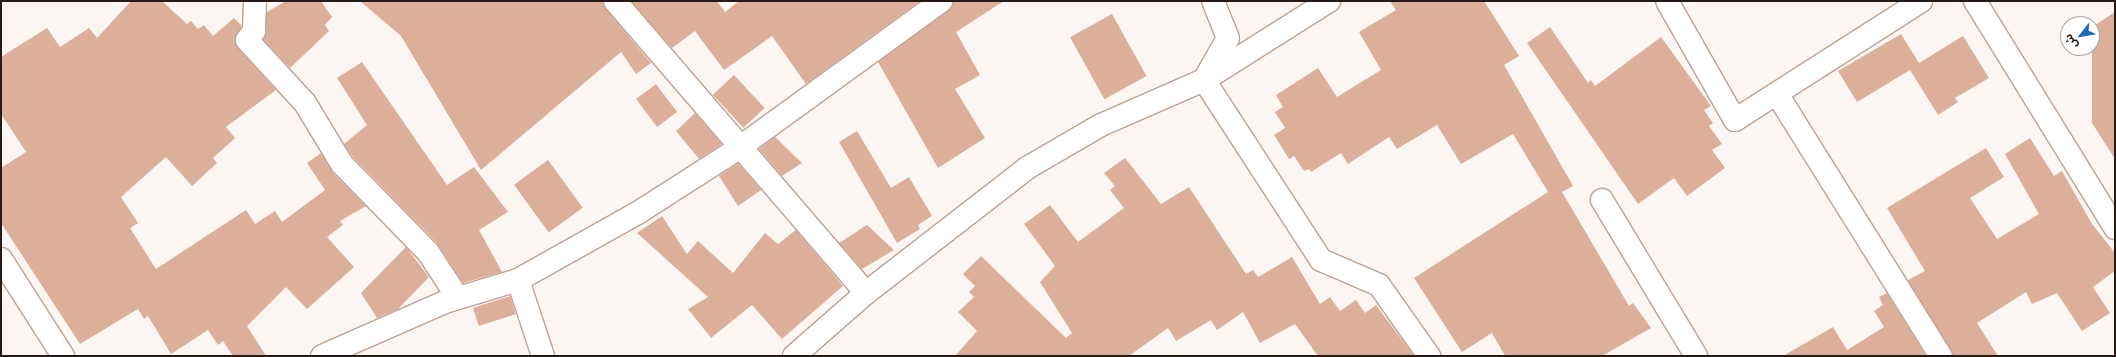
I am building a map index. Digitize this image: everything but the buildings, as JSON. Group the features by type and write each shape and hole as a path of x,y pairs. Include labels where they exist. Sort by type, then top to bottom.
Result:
{"street":[{"path":"255,1 254,30 247,40 305,104 342,164 428,252 458,298"},
{"path":"615,1 739,148 866,293"},
{"path":"322,356 458,298 518,280 640,212 739,148 941,1"},
{"path":"1204,80 1228,38 1213,1"},
{"path":"794,356 866,293 1026,168 1101,125 1204,80 1329,1"},
{"path":"1667,1 1735,120 1921,1"},
{"path":"1975,1 2115,228"},
{"path":"1204,80 1321,260 1379,285 1429,356"},
{"path":"1777,94 1941,356"},
{"path":"1602,200 1696,356"},
{"path":"1,259 63,356"},
{"path":"518,280 543,356"}]}
